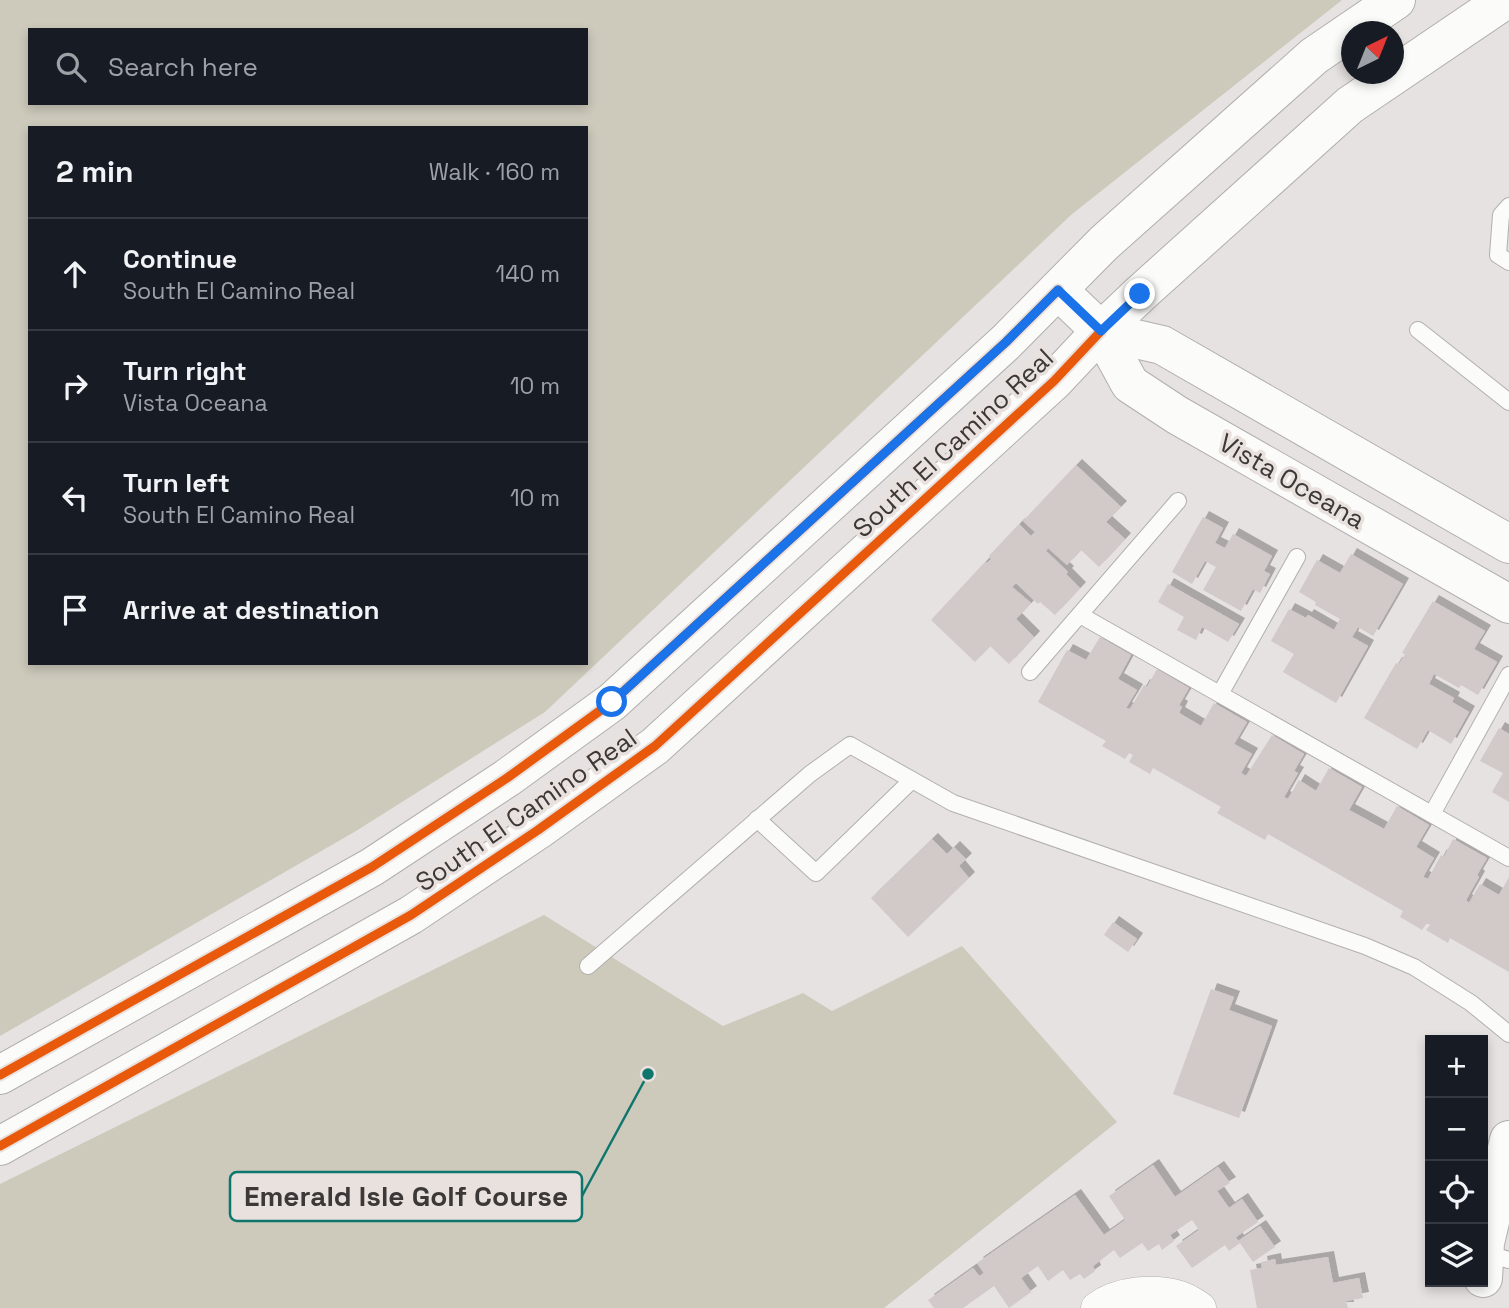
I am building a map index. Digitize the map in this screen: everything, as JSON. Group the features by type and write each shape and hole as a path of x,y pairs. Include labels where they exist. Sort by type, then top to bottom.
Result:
{"main road":[{"name":"South El Camino Real","path":"0,1076 372,867 507,778 612,702 1006,342 1104,243 1314,56 1396,0"},
{"name":"South El Camino Real","path":"0,1146 411,915 538,830 655,746 1054,381 1101,331 1169,268 1350,105 1504,0"},
{"name":"Vista Oceana","path":"1058,290 1101,331 1130,384 1140,391 1177,415 1509,604"},
{"name":"Vista Oceana","path":"1101,331 1162,345 1509,544"},
{"path":"1481,1308 1490,1268 1485,1243 1509,1140"}],"street":[{"path":"1097,1308 1106,1302 1144,1292 1182,1297 1200,1308"}],"lane":[{"path":"1509,206 1502,215 1498,255 1509,262"},
{"path":"1418,330 1509,402"},
{"path":"1030,672 1178,501"},
{"path":"1220,694 1297,557"},
{"path":"1080,615 1509,858"},
{"path":"1432,814 1509,675"},
{"path":"588,965 810,774 850,745 953,803 1365,946 1414,967 1471,1003 1509,1034"},
{"path":"757,819 816,873 912,780"}],"shaded area":[{"path":"0,0 1342,0 1071,215 545,712 356,831 0,1036"},
{"path":"544,915 723,1026 803,993 832,1011 962,946 1117,1122 884,1308 0,1308 0,1184"}],"building":[{"path":"1076,465 1121,507 1106,522 1125,539 1099,567 1081,550 1067,565 1048,548 1046,551 1080,588 1055,615 1040,602 1038,604 1016,583 1012,587 1031,603 1016,619 1034,637 1009,664 990,646 975,662 931,620 985,562 991,559 989,556 1019,524 1031,536 1035,532 1023,521"},
{"path":"1203,517 1223,528 1215,543 1225,548 1233,534 1272,556 1264,571 1270,574 1260,593 1253,589 1241,611 1203,590 1216,567 1205,561 1192,584 1172,572"},
{"path":"1351,554 1403,584 1373,636 1358,627 1352,637 1368,646 1336,703 1283,672 1294,654 1271,641 1289,609 1306,618 1308,615 1334,630 1340,619 1299,592 1317,560 1340,573"},
{"path":"1168,584 1239,624 1228,642 1202,627 1196,640 1177,630 1184,617 1158,602"},
{"path":"1433,601 1485,631 1474,649 1497,662 1478,695 1434,674 1429,684 1454,698 1452,702 1469,712 1451,744 1428,730 1417,749 1364,718 1396,663 1399,664 1405,654 1402,653"},
{"path":"1100,637 1131,655 1118,679 1137,690 1126,708 1130,709 1157,669 1189,688 1179,705 1182,707 1179,713 1201,726 1214,703 1247,722 1234,744 1252,754 1241,773 1246,776 1272,735 1304,754 1294,771 1298,773 1284,797 1288,799 1299,780 1316,791 1329,768 1362,787 1349,810 1384,829 1397,806 1429,825 1416,847 1434,858 1423,877 1428,879 1453,839 1487,858 1466,900 1469,903 1480,884 1499,895 1509,877 1509,972 1450,938 1448,943 1426,930 1430,925 1427,923 1422,930 1400,917 1403,911 1268,834 1265,840 1217,813 1221,807 1153,768 1150,774 1129,762 1133,755 1129,753 1125,759 1102,746 1106,741 1038,702 1067,650 1086,660"},
{"path":"1499,728 1509,734 1509,802 1492,792 1503,773 1480,761"},
{"path":"932,839 947,854 954,847 966,859 959,866 969,878 908,937 871,898"},
{"path":"1113,922 1137,939 1128,952 1104,935"},
{"path":"1211,989 1234,997 1229,1010 1272,1026 1239,1118 1173,1094"},
{"path":"1153,1165 1175,1197 1218,1167 1230,1183 1217,1191 1229,1208 1242,1199 1258,1222 1236,1237 1238,1241 1260,1226 1275,1247 1253,1262 1240,1243 1229,1251 1225,1245 1192,1268 1176,1246 1199,1230 1192,1220 1170,1235 1174,1241 1162,1250 1159,1244 1148,1251 1142,1243 1120,1258 1114,1250 1093,1266 1095,1271 1084,1279 1080,1274 1070,1280 1063,1270 1048,1281 1038,1266 1021,1278 1031,1292 1009,1308 994,1286 963,1308 934,1308 928,1300 973,1268 979,1276 984,1273 977,1263 1075,1195 1104,1235 1125,1220 1109,1196"},
{"path":"1328,1257 1333,1283 1359,1278 1363,1298 1346,1301 1348,1308 1257,1308 1250,1270 1262,1268 1261,1262 1275,1259 1276,1265"}],"cycle path":[{"path":"0,1075 372,867 507,778 612,702 1006,342 1058,290"},
{"path":"0,1146 411,915 538,830 655,746 1054,381 1101,331"}],"place":[{"name":"Emerald Isle Golf Course","path":"648,1074"}],"route":[{"path":"612,702 1006,342 1058,290 1101,331 1140,294"}]}
